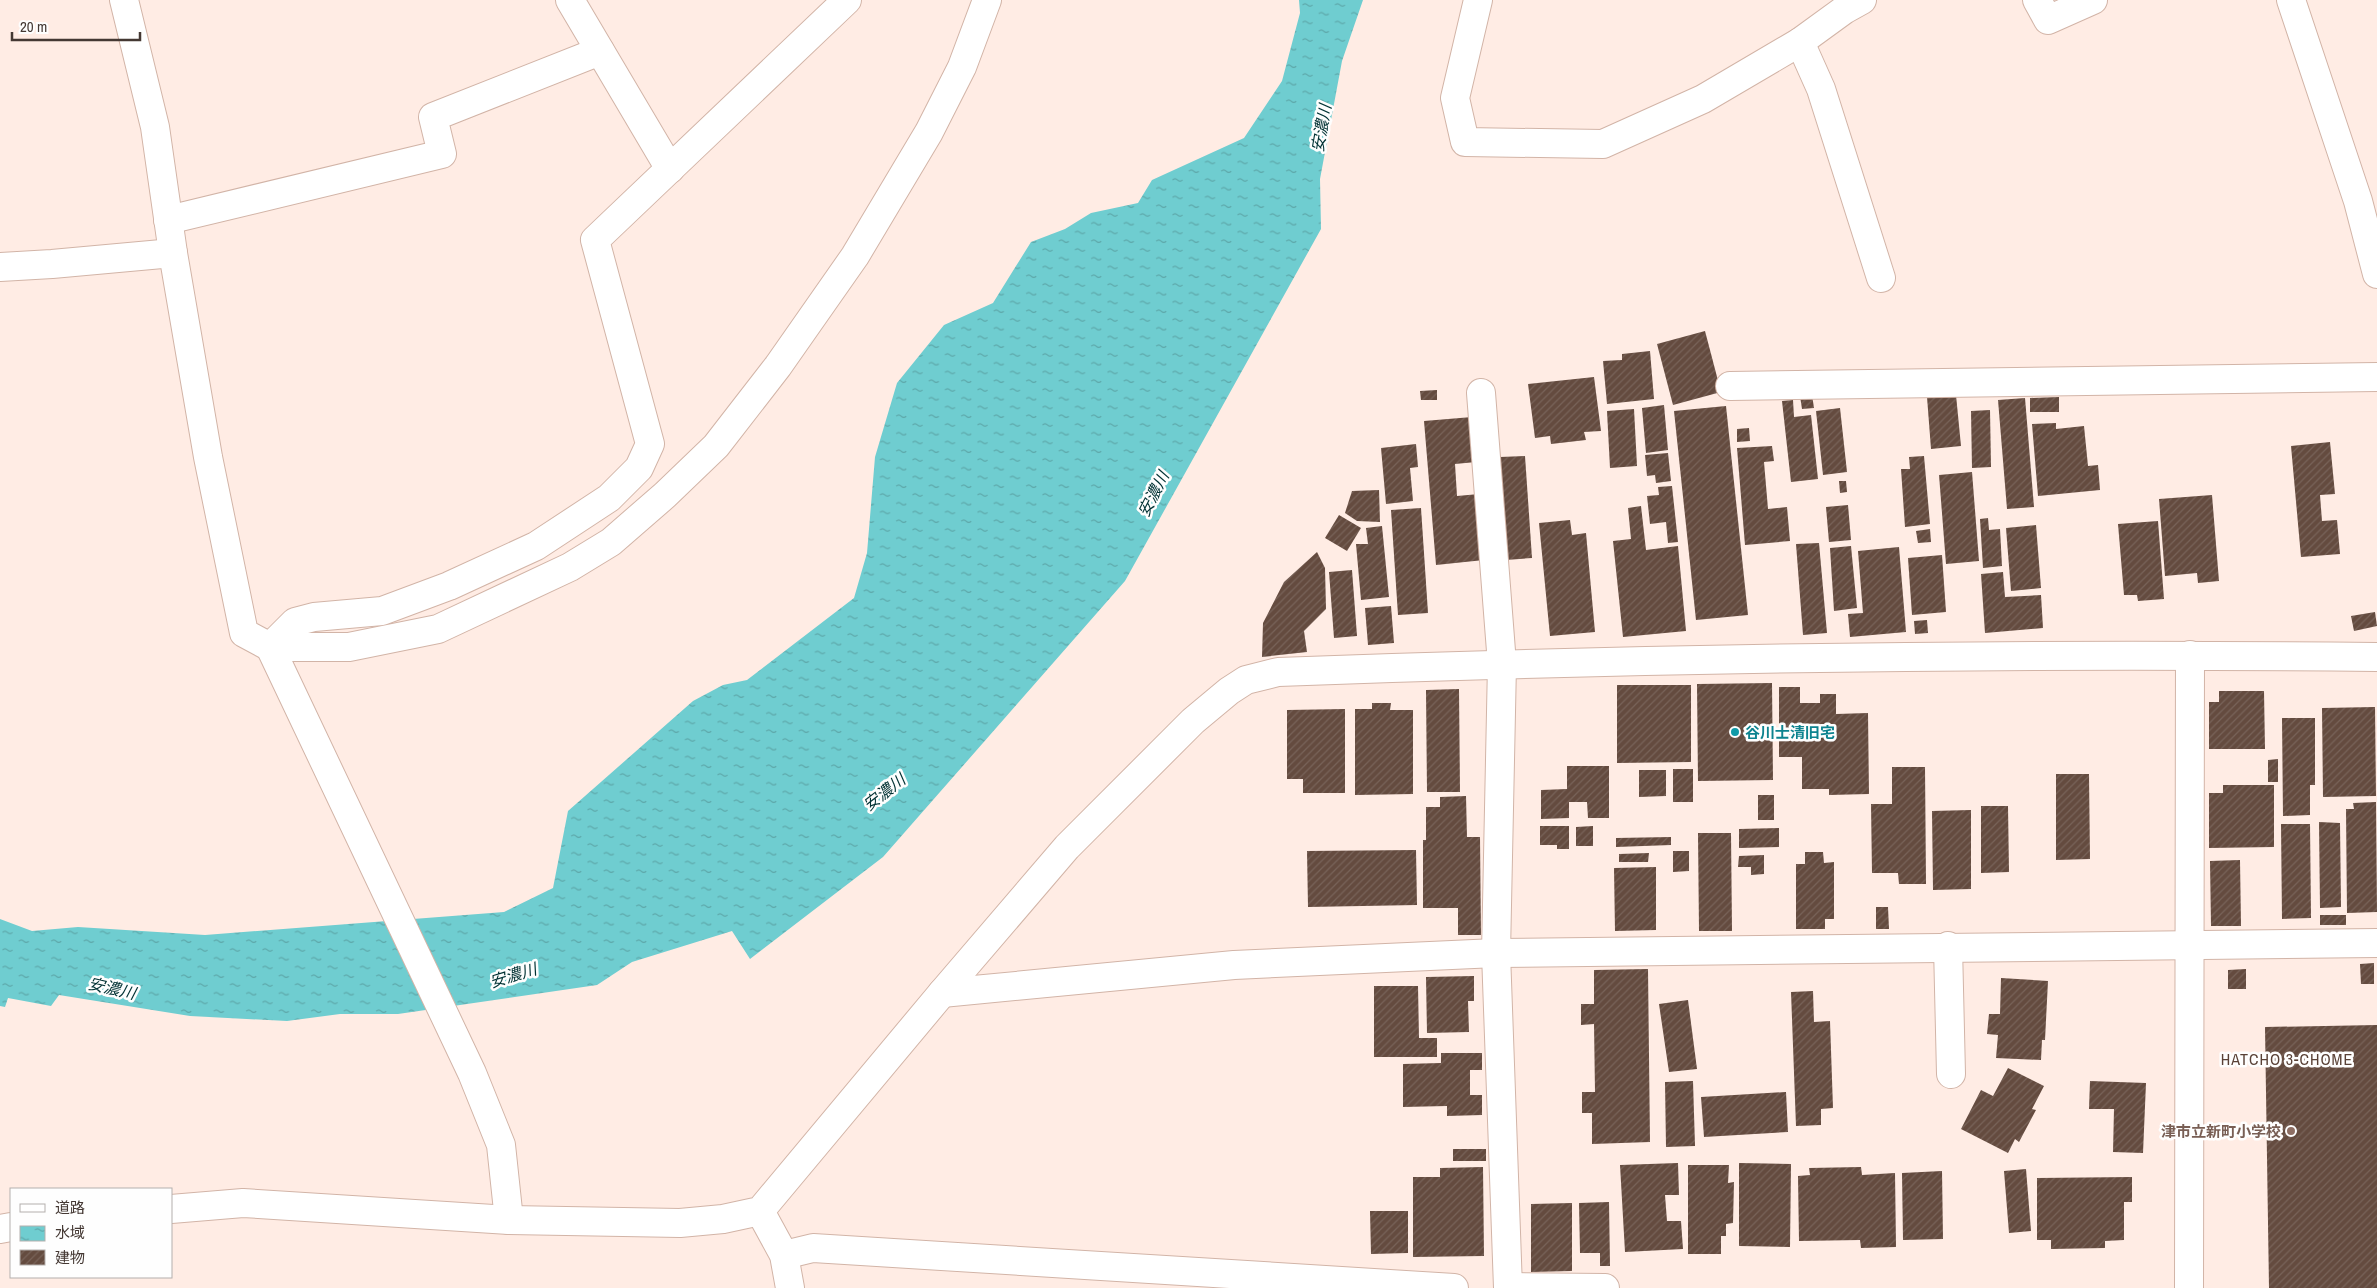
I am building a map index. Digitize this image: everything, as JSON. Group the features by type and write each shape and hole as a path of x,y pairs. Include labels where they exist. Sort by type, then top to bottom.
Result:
{"street":[{"path":"124,0 155,127 173,253 208,457 244,633 270,647 349,647 438,629 570,568 611,542 665,495 716,446 778,366 855,256 929,132 962,67 987,0"},
{"path":"570,0 670,169"},
{"path":"270,647 295,622 314,617 382,612 449,586 536,546 609,498 638,468 650,444 595,240 847,0"},
{"path":"1478,0 1455,98 1465,142 1603,144 1704,99 1800,42 1844,10 1862,0"},
{"path":"2037,0 2048,20 2093,0"},
{"path":"2292,0 2368,198 2377,274"},
{"path":"1800,42 1821,89 1881,278"},
{"path":"168,220 442,154 433,117 600,51"},
{"path":"0,267 173,253"},
{"path":"1730,386 2377,377"},
{"path":"1481,393 1502,664 1496,953 1508,1287 1606,1288"},
{"path":"270,647 472,1073 501,1145 509,1220"},
{"path":"2189,1288 2190,655"},
{"path":"172,1209 243,1203 509,1220 680,1223 723,1219 760,1212 942,993 1067,847 1193,721 1246,680 1278,672 1502,664 2190,655 2377,657"},
{"path":"942,993 1234,965 1496,953 1948,946 2190,946 2377,943"},
{"path":"1948,946 1951,1074"},
{"path":"760,1212 784,1255 790,1288"},
{"path":"784,1255 813,1248 1454,1288"}],"water":[{"name":"安濃川","path":"1299,0 1363,0 1342,61 1320,179 1321,229 1125,581 883,857 750,959 732,931 632,962 597,985 398,1014 340,1014 287,1021 190,1016 59,995 51,1006 8,998 5,1007 0,1006 0,919 32,931 78,927 205,935 504,912 553,888 568,811 693,701 723,685 747,680 854,598 867,553 875,457 897,383 944,325 993,303 1031,242 1065,229 1091,213 1138,203 1152,180 1244,138 1282,81 1300,13"}],"building":[{"path":"1705,331 1721,392 1673,405 1657,344"},
{"path":"1650,351 1654,399 1607,404 1603,361 1622,360 1622,354"},
{"path":"1594,377 1601,431 1584,432 1586,440 1551,444 1550,436 1535,438 1528,384"},
{"path":"1437,390 1437,400 1421,400 1420,391"},
{"path":"1812,395 1814,408 1802,409 1800,396"},
{"path":"1956,395 1961,446 1931,449 1927,397"},
{"path":"2059,397 2059,412 2030,412 2030,398"},
{"path":"2025,398 2034,507 2007,509 1998,400"},
{"path":"1793,400 1794,417 1811,415 1818,479 1791,482 1782,401"},
{"path":"1664,405 1668,450 1646,453 1642,408"},
{"path":"1726,406 1748,615 1696,620 1674,411"},
{"path":"1840,408 1847,472 1823,475 1816,411"},
{"path":"1634,409 1637,466 1610,468 1607,411"},
{"path":"1990,410 1991,467 1972,468 1971,411"},
{"path":"1472,417 1476,462 1455,464 1457,496 1479,494 1484,560 1436,565 1424,421"},
{"path":"2056,423 2056,429 2084,426 2088,466 2098,465 2100,490 2038,496 2032,424"},
{"path":"1749,428 1750,441 1737,442 1737,429"},
{"path":"2330,442 2335,494 2320,495 2322,521 2337,520 2340,554 2301,557 2291,446"},
{"path":"1416,444 1418,467 1410,468 1413,501 1386,504 1381,448"},
{"path":"1772,446 1774,461 1764,462 1768,509 1787,507 1790,541 1745,545 1737,448"},
{"path":"1668,453 1671,481 1656,483 1655,475 1647,476 1645,455"},
{"path":"1525,456 1532,558 1506,560 1500,457"},
{"path":"1924,456 1930,524 1905,527 1901,469 1910,469 1909,457"},
{"path":"1972,472 1979,561 1946,564 1939,475"},
{"path":"1839,481 1846,481 1847,492 1840,493"},
{"path":"1672,486 1678,542 1668,543 1666,522 1650,524 1647,496 1659,495 1658,487"},
{"path":"1379,490 1380,522 1357,521 1345,513 1352,491"},
{"path":"2212,495 2219,581 2198,583 2197,573 2165,576 2159,499"},
{"path":"1848,505 1851,540 1829,542 1826,507"},
{"path":"1641,506 1646,550 1678,546 1686,631 1623,637 1613,541 1631,539 1628,508"},
{"path":"1421,508 1428,613 1398,615 1391,510"},
{"path":"1339,515 1361,528 1347,551 1325,538"},
{"path":"1988,518 1989,530 2000,529 2002,566 1983,568 1980,519"},
{"path":"1570,520 1572,535 1586,533 1595,632 1550,636 1539,523"},
{"path":"2158,521 2164,599 2138,601 2137,595 2124,595 2118,524"},
{"path":"2036,525 2041,588 2011,591 2006,528"},
{"path":"1382,526 1389,597 1361,600 1356,544 1368,544 1366,528"},
{"path":"1930,529 1931,542 1918,543 1916,531"},
{"path":"1819,543 1827,633 1803,635 1796,544"},
{"path":"1851,546 1857,608 1834,611 1830,548"},
{"path":"1899,547 1906,632 1850,637 1848,614 1863,613 1858,551"},
{"path":"1317,552 1325,568 1326,609 1304,631 1307,652 1262,657 1263,623 1284,582"},
{"path":"1942,555 1946,612 1912,615 1908,558"},
{"path":"1352,570 1357,636 1334,638 1329,572"},
{"path":"2003,572 2005,597 2041,595 2043,628 1985,633 1981,574"},
{"path":"1391,606 1394,643 1368,645 1365,608"},
{"path":"2375,612 2377,626 2354,631 2351,616"},
{"path":"1927,620 1928,633 1915,634 1914,621"},
{"name":"谷川士清旧宅","path":"1772,683 1773,780 1698,781 1697,684"},
{"path":"1617,685 1691,685 1691,762 1617,763"},
{"path":"1779,687 1800,687 1800,703 1820,703 1820,694 1836,694 1836,714 1868,713 1869,794 1829,795 1829,789 1802,789 1802,757 1779,757"},
{"path":"1459,689 1460,792 1427,792 1426,690"},
{"path":"2219,691 2264,691 2265,749 2209,749 2209,702 2219,702"},
{"path":"1372,703 1391,703 1390,710 1413,710 1413,794 1355,795 1355,709 1372,709"},
{"path":"2375,707 2376,796 2323,797 2322,708"},
{"path":"1345,709 1345,793 1303,793 1303,779 1287,779 1287,710"},
{"path":"2282,718 2315,718 2315,785 2310,785 2310,815 2283,816"},
{"path":"2278,759 2278,782 2268,782 2268,760"},
{"path":"1567,766 1609,766 1609,818 1588,818 1587,802 1569,802 1569,818 1541,819 1541,790 1567,789"},
{"path":"1892,767 1925,767 1926,884 1899,884 1898,873 1872,873 1871,804 1892,804"},
{"path":"1673,769 1693,769 1693,802 1673,802"},
{"path":"1639,770 1666,770 1666,796 1639,797"},
{"path":"2056,774 2089,774 2090,859 2056,860"},
{"path":"2223,785 2274,785 2274,847 2209,848 2209,793 2223,793"},
{"path":"1758,795 1774,795 1774,820 1758,820"},
{"path":"1466,796 1467,837 1480,837 1481,935 1458,935 1458,908 1423,908 1423,840 1426,840 1426,807 1440,807 1440,797"},
{"path":"2376,802 2377,912 2347,913 2346,809 2354,809 2353,803"},
{"path":"1981,806 2008,806 2009,872 1981,873"},
{"path":"1971,810 1971,889 1933,890 1932,811"},
{"path":"2319,822 2340,823 2341,907 2320,908"},
{"path":"2281,824 2310,824 2311,918 2282,919"},
{"path":"1540,826 1569,826 1569,849 1557,849 1557,845 1540,845"},
{"path":"1593,826 1593,846 1576,846 1576,827"},
{"path":"1779,828 1779,847 1739,848 1739,829"},
{"path":"1698,833 1731,833 1732,931 1699,931"},
{"path":"1671,837 1671,845 1616,847 1616,838"},
{"path":"1416,850 1417,905 1308,907 1307,851"},
{"path":"1673,851 1689,851 1689,871 1673,872"},
{"path":"1805,852 1823,852 1824,863 1834,862 1834,919 1825,919 1825,929 1796,929 1796,864 1805,864"},
{"path":"1649,853 1648,862 1619,862 1619,854"},
{"path":"1764,855 1764,874 1751,875 1751,867 1738,867 1739,856"},
{"path":"2240,860 2241,926 2211,926 2210,861"},
{"path":"1656,867 1656,930 1615,931 1614,868"},
{"path":"1876,907 1888,907 1889,929 1876,929"},
{"path":"2320,915 2346,915 2346,925 2320,925"},
{"path":"2374,963 2374,984 2361,984 2360,964"},
{"path":"1648,969 1650,1142 1592,1144 1592,1113 1582,1113 1582,1092 1595,1092 1594,1024 1581,1025 1581,1004 1594,1004 1594,970"},
{"path":"2246,969 2246,989 2228,989 2228,970"},
{"path":"1474,976 1474,1001 1468,1001 1469,1032 1427,1033 1426,977"},
{"path":"2001,978 2048,981 2045,1040 2042,1040 2041,1060 1996,1058 1998,1035 1987,1034 1989,1014 2000,1014"},
{"path":"1374,986 1418,986 1419,1038 1437,1038 1437,1057 1374,1057"},
{"path":"1813,991 1814,1022 1830,1021 1833,1108 1821,1109 1821,1125 1796,1126 1791,992"},
{"path":"1688,1000 1697,1069 1669,1072 1659,1004"},
{"path":"2377,1025 2377,1288 2269,1288 2265,1027"},
{"path":"1441,1053 1482,1053 1482,1070 1470,1070 1470,1095 1482,1095 1482,1115 1447,1116 1447,1106 1403,1107 1403,1064 1441,1063"},
{"path":"2008,1068 2044,1086 2032,1109 2036,1110 2019,1142 2015,1139 2008,1153 1961,1129 1981,1090 1993,1096"},
{"path":"1693,1081 1695,1146 1666,1147 1665,1082"},
{"path":"2090,1081 2146,1083 2143,1153 2113,1152 2114,1109 2089,1109"},
{"path":"1786,1092 1788,1132 1704,1137 1701,1097"},
{"path":"1453,1149 1486,1149 1486,1161 1453,1161"},
{"path":"1678,1163 1679,1195 1665,1195 1667,1221 1681,1221 1683,1249 1625,1252 1620,1165"},
{"path":"1739,1163 1791,1164 1790,1247 1739,1246"},
{"path":"1688,1165 1729,1165 1728,1183 1734,1182 1733,1223 1726,1224 1726,1236 1721,1236 1721,1254 1688,1254"},
{"path":"1483,1167 1484,1256 1413,1257 1413,1177 1440,1177 1440,1168"},
{"path":"1861,1167 1862,1175 1895,1173 1896,1247 1861,1248 1860,1240 1799,1241 1798,1176 1810,1175 1809,1168"},
{"path":"2026,1169 2031,1231 2009,1233 2004,1171"},
{"path":"1942,1171 1943,1239 1903,1240 1902,1173"},
{"path":"2132,1177 2132,1202 2124,1202 2124,1240 2105,1241 2105,1248 2051,1249 2051,1240 2037,1240 2037,1178"},
{"path":"1609,1202 1610,1266 1600,1266 1600,1253 1580,1253 1579,1203"},
{"path":"1572,1203 1572,1271 1531,1272 1531,1204"},
{"path":"1370,1211 1408,1211 1408,1253 1371,1254"}],"place":[{"name":"谷川士清旧宅","path":"1735,732"},
{"name":"津市立新町小学校","path":"2291,1131"}],"district":[{"name":"HATCHO 3-CHOME","path":"2287,1059"}]}
